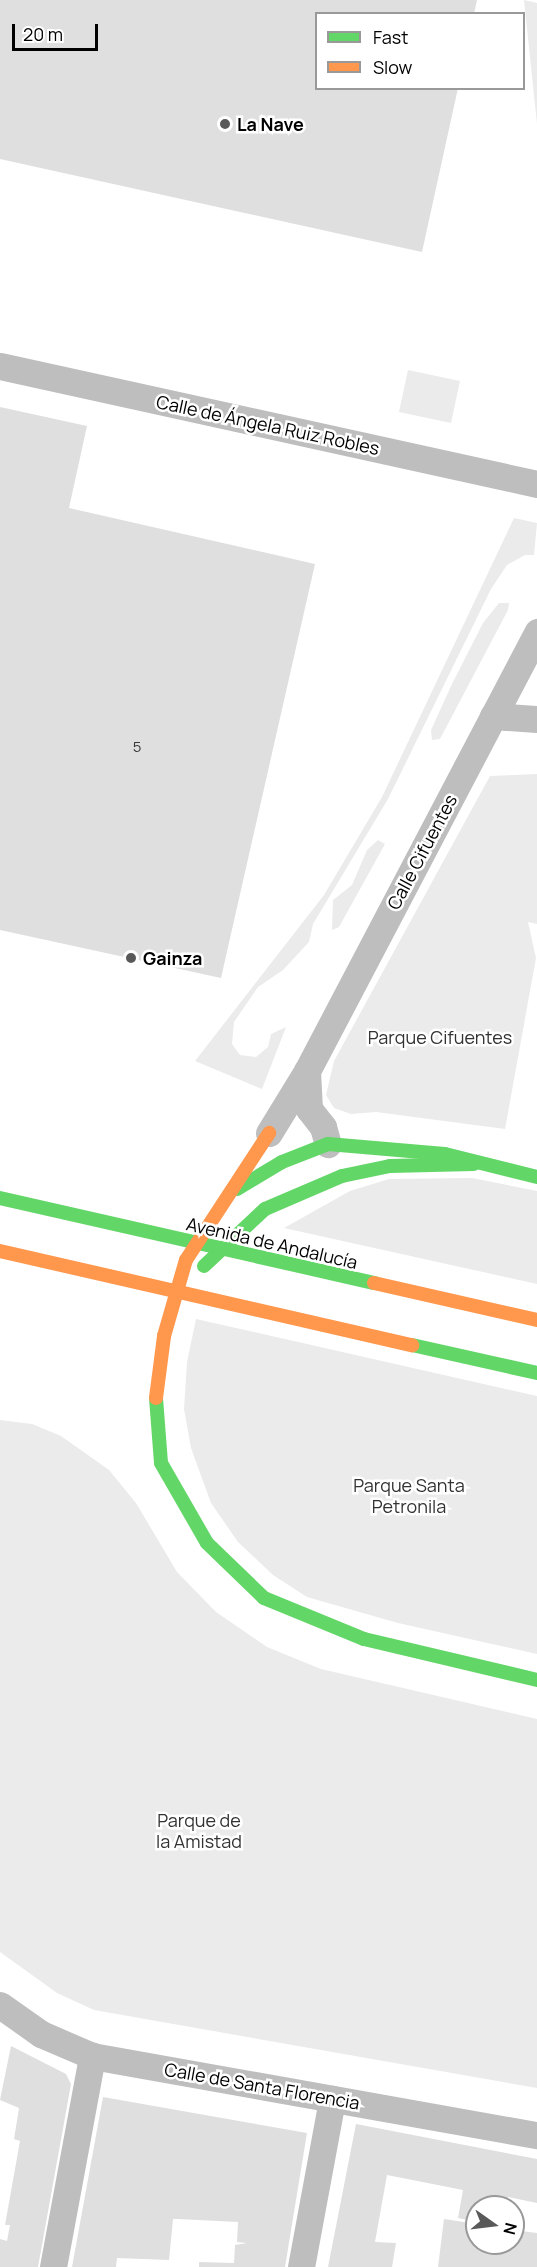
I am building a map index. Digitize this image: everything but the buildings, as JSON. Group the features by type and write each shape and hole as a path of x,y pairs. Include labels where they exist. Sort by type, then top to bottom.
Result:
{"street":[{"name":"Calle de Ángela Ruiz Robles","path":"0,366 537,484"},
{"name":"Calle Cifuentes","path":"269,1133 307,1071 537,632"},
{"path":"493,716 537,719"},
{"path":"307,1071 309,1108 323,1127 325,1153"},
{"path":"269,1133 282,1162 294,1173 329,1181"},
{"path":"269,1133 186,1260 164,1336 156,1400 161,1463 207,1543 264,1598 364,1639 537,1680"},
{"path":"230,1193 282,1162 325,1153 445,1154 474,1164 537,1177"},
{"path":"204,1266 265,1209 329,1181 390,1166 474,1164"},
{"path":"164,1336 230,1224 264,1193"},
{"name":"Avenida de Andalucía","path":"0,1198 537,1320"},
{"path":"0,1251 537,1373"},
{"name":"Calle de Santa Florencia","path":"0,2005 41,2034 92,2056 537,2135"},
{"path":"53,2267 92,2056"},
{"path":"301,2267 332,2099"}],"green space":[{"path":"524,0 537,3 537,124"},
{"path":"408,370 460,381 451,423 399,412"},
{"path":"514,518 537,523 534,555 525,555 507,565 491,589 388,799 313,924 309,942 283,970 258,987 234,1022 232,1044 240,1055 256,1057 268,1047 271,1034 286,1027 262,1089 195,1061 324,895 382,797"},
{"path":"499,603 509,603 508,610 440,739 432,740 431,730 452,684 483,623"},
{"name":"Parque Cifuentes","path":"537,774 537,924 528,922 536,958 505,1129 376,1112 351,1114 334,1108 326,1095 334,1061 490,776"},
{"path":"378,840 385,844 339,927 332,930 333,900 352,885 367,850"},
{"path":"472,1178 537,1191 537,1284 284,1228 350,1191 389,1179"},
{"name":"Parque Santa Petronila","path":"196,1319 537,1396 537,1654 398,1623 307,1597 273,1575 238,1542 211,1503 191,1448 184,1409 187,1362"},
{"name":"Parque de la Amistad","path":"0,1420 32,1424 61,1436 109,1470 136,1503 177,1572 216,1612 267,1647 321,1669 537,1719 537,2088 94,2010 57,1993 0,1952"}],"traffic: fast":[{"path":"237,1189 282,1162 328,1144 445,1154 537,1177"},
{"path":"204,1266 265,1209 342,1176 390,1166 474,1164"},
{"path":"0,1198 374,1283"},
{"path":"412,1345 537,1373"},
{"path":"156,1398 161,1463 207,1543 264,1598 364,1639 537,1680"}],"traffic: slow":[{"path":"156,1398 164,1336 186,1260 269,1133"},
{"path":"0,1251 412,1345"},
{"path":"374,1283 537,1320"}],"place":[{"name":"La Nave","path":"225,124"},
{"name":"Gainza","path":"131,958"}]}
